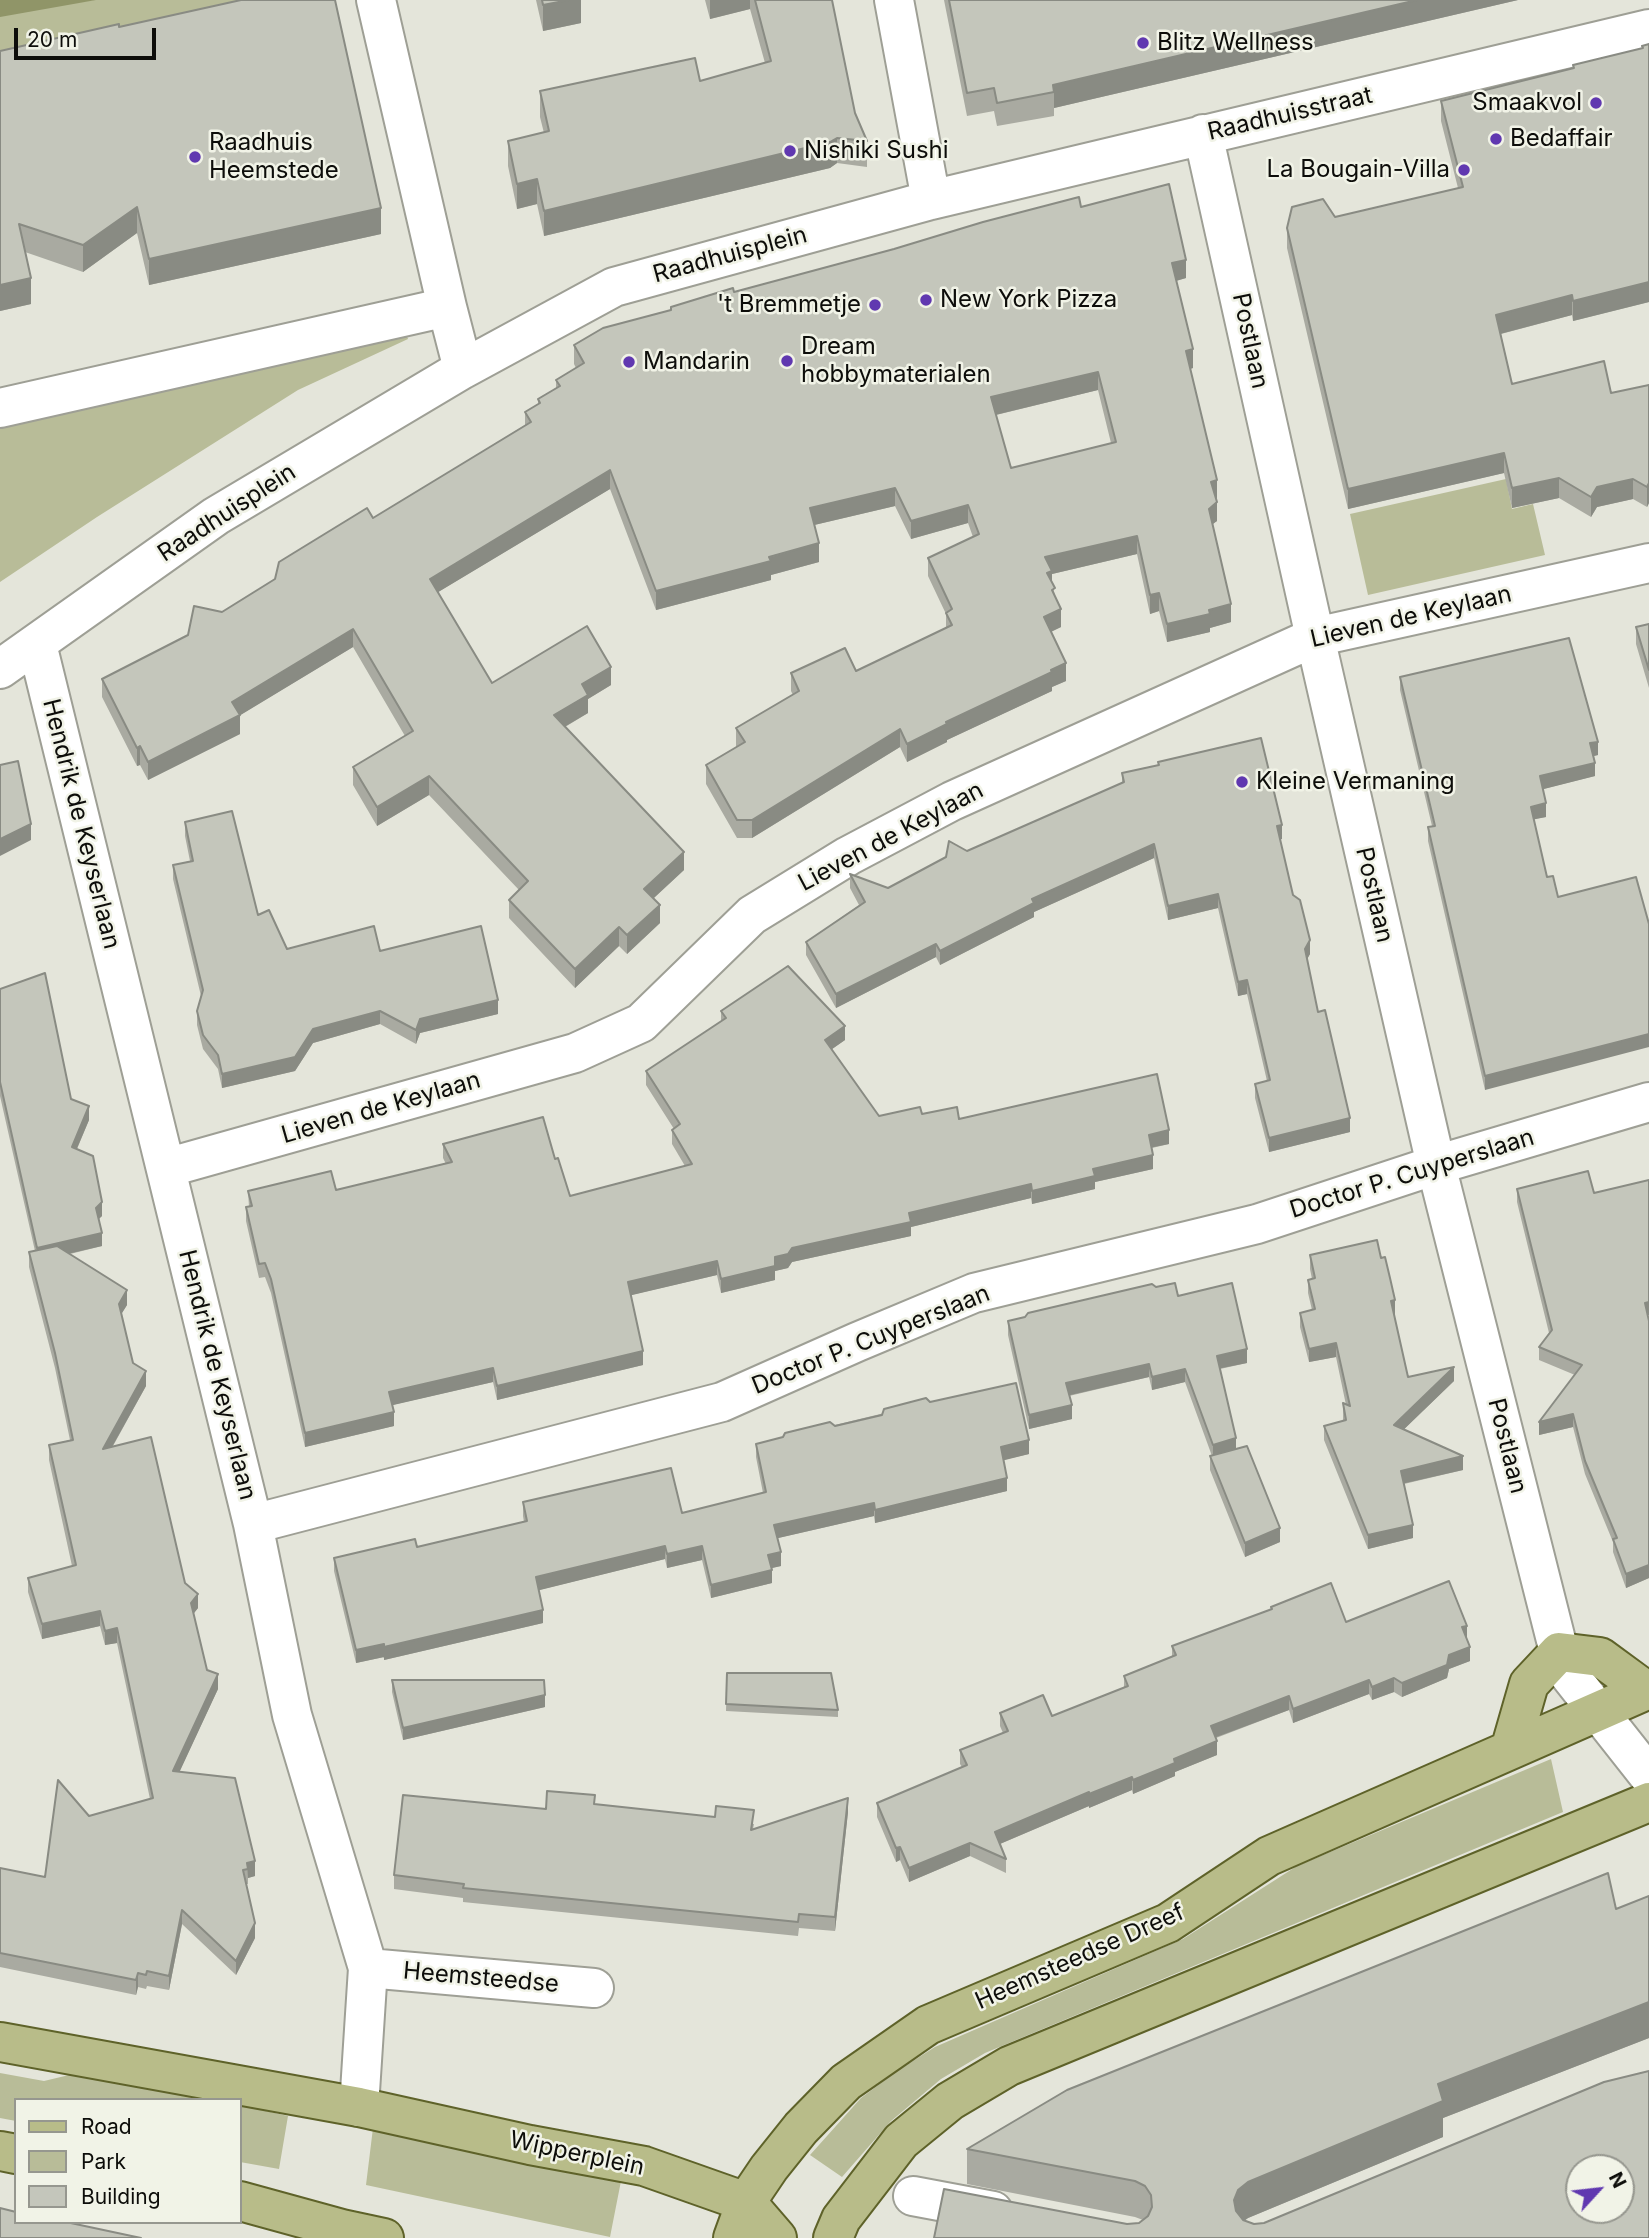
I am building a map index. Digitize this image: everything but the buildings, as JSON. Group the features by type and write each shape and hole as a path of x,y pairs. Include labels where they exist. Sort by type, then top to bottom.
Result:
{"main road":[{"path":"1510,1750 1530,1684 1561,1660 1600,1657 1647,1689"},
{"name":"Heemsteedse Dreef","path":"733,2238 746,2202 795,2135 846,2082 928,2025 1168,1923 1269,1856 1647,1689"},
{"path":"833,2238 841,2219 901,2141 950,2101 1009,2066 1649,1802"},
{"path":"0,2042 359,2107"},
{"name":"Wipperplein","path":"359,2107 530,2145 644,2166 746,2202"},
{"path":"242,2202 340,2234 384,2238"},
{"path":"746,2202 776,2238"}],"street":[{"path":"376,0 463,369"},
{"path":"894,0 931,200"},
{"name":"Raadhuisstraat","path":"931,200 1649,29"},
{"name":"Postlaan","path":"1203,134 1436,1165 1561,1660"},
{"name":"Raadhuisplein","path":"0,669 216,516 463,369 614,287 931,200"},
{"path":"0,408 447,307"},
{"name":"Lieven de Keylaan","path":"166,1168 575,1053 641,1023 752,915 848,856 952,801 1315,637 1649,563"},
{"name":"Hendrik de Keyserlaan","path":"37,644 253,1524 292,1715 368,1968 359,2107"},
{"name":"Doctor P. Cuyperslaan","path":"253,1524 722,1402 974,1293 1257,1223 1436,1165 1649,1102"},
{"path":"1561,1660 1649,1776"},
{"name":"Heemsteedse","path":"368,1968 594,1988"},
{"path":"913,2196 1022,2217"}],"green space":[{"path":"93,0 258,0 0,56 0,15"},
{"path":"402,322 408,339 298,390 97,517 0,582 0,421"},
{"path":"1506,479 1512,509 1533,504 1545,555 1368,595 1350,514"},
{"path":"1551,1759 1563,1812 985,2053 941,2079 891,2121 842,2177 810,2155 861,2098 935,2047 1183,1939 1297,1866"},
{"path":"90,2070 209,2098 14,2098 14,2121 0,2118 0,2073 44,2081"},
{"path":"242,2105 288,2116 279,2169 242,2162"},
{"path":"373,2128 621,2181 610,2237 366,2185"}],"shaded area":[{"path":"0,0 96,0 0,17"}],"place":[{"name":"Blitz Wellness","path":"1143,43"},
{"name":"Smaakvol","path":"1596,103"},
{"name":"Bedaffair","path":"1496,139"},
{"name":"Nishiki Sushi","path":"790,151"},
{"name":"Raadhuis Heemstede","path":"195,157"},
{"name":"La Bougain-Villa","path":"1464,170"},
{"name":"New York Pizza","path":"926,300"},
{"name":"'t Bremmetje","path":"875,305"},
{"name":"Dream hobbymaterialen","path":"787,361"},
{"name":"Mandarin","path":"629,362"},
{"name":"Kleine Vermaning","path":"1242,782"}]}
